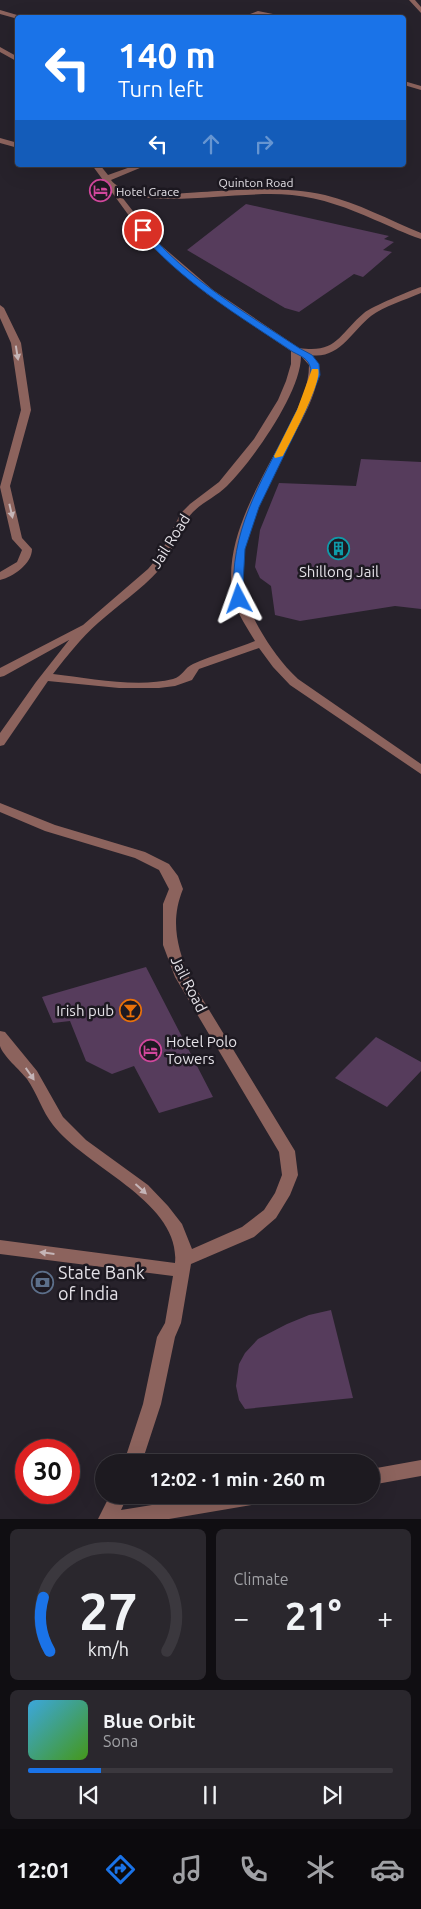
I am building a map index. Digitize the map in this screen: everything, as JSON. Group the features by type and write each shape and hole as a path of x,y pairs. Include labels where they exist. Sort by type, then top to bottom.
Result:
{"street":[{"path":"412,0 421,11"},
{"path":"0,12 15,16"},
{"path":"252,15 258,13 268,15"},
{"path":"0,49 15,58"},
{"path":"406,84 421,88"},
{"path":"0,140 15,145"},
{"path":"98,167 105,180 154,244 210,292 299,351 314,364 315,375 301,410 254,507 240,549 237,574 239,599 261,643 278,668 294,682 421,770"},
{"path":"105,180 138,167"},
{"name":"Quinton Road","path":"105,180 119,191 146,195 280,192 312,195 334,200 421,236"},
{"path":"299,351 320,353 328,350 343,340 368,314 421,290"},
{"path":"0,308 16,342 26,410 5,486 17,539 26,549 27,554 20,564 0,577"},
{"name":"Jail Road","path":"0,742 45,677 93,622 109,607 132,592 161,560 185,515 222,484 248,456 268,426 293,374 299,351"},
{"path":"0,673 93,622"},
{"path":"45,677 132,684 176,683 188,677 190,670 195,667 261,643"},
{"name":"Jail Road","path":"0,807 50,828 140,855 164,867 171,876 176,889 170,904 170,945 182,977 287,1151 290,1175 282,1195 270,1214 248,1232 182,1265"},
{"path":"0,1036 32,1075 58,1121 81,1144 142,1189 162,1210 176,1229 184,1251 173,1322 166,1337 152,1404 136,1454"},
{"path":"0,1247 182,1265"},
{"path":"380,1475 421,1468"},
{"path":"106,1519 114,1504"},
{"path":"118,1519 209,1504"}],"building":[{"path":"246,204 389,236 384,239 394,242 383,250 392,252 363,277 354,274 299,312 285,308 187,250"},
{"name":"Shillong Jail","path":"361,459 421,462 421,609 395,606 300,621 275,615 271,586 260,578 255,567 260,530 279,483 356,486"},
{"name":"Hotel Polo Towers","path":"146,967 213,1097 159,1113 134,1066 112,1074 86,1061 70,1021 53,1023 42,997"},
{"path":"376,1037 421,1062 421,1071 387,1107 335,1078"},
{"path":"331,1310 353,1398 245,1409 239,1400 236,1386 239,1364 245,1353 258,1339 287,1324 309,1315"}],"slow traffic":[{"path":"279,456 301,410 315,375 315,370"}],"place":[{"name":"Hotel Grace","path":"100,191"},
{"name":"Shillong Jail","path":"339,548"},
{"name":"Irish pub","path":"130,1010"},
{"name":"Hotel Polo Towers","path":"150,1050"},
{"name":"State Bank of India","path":"42,1282"}],"route":[{"path":"143,230 154,244 210,292 296,350 309,356 314,364 315,375 301,410 254,507 244,535 237,574 239,599"}]}
